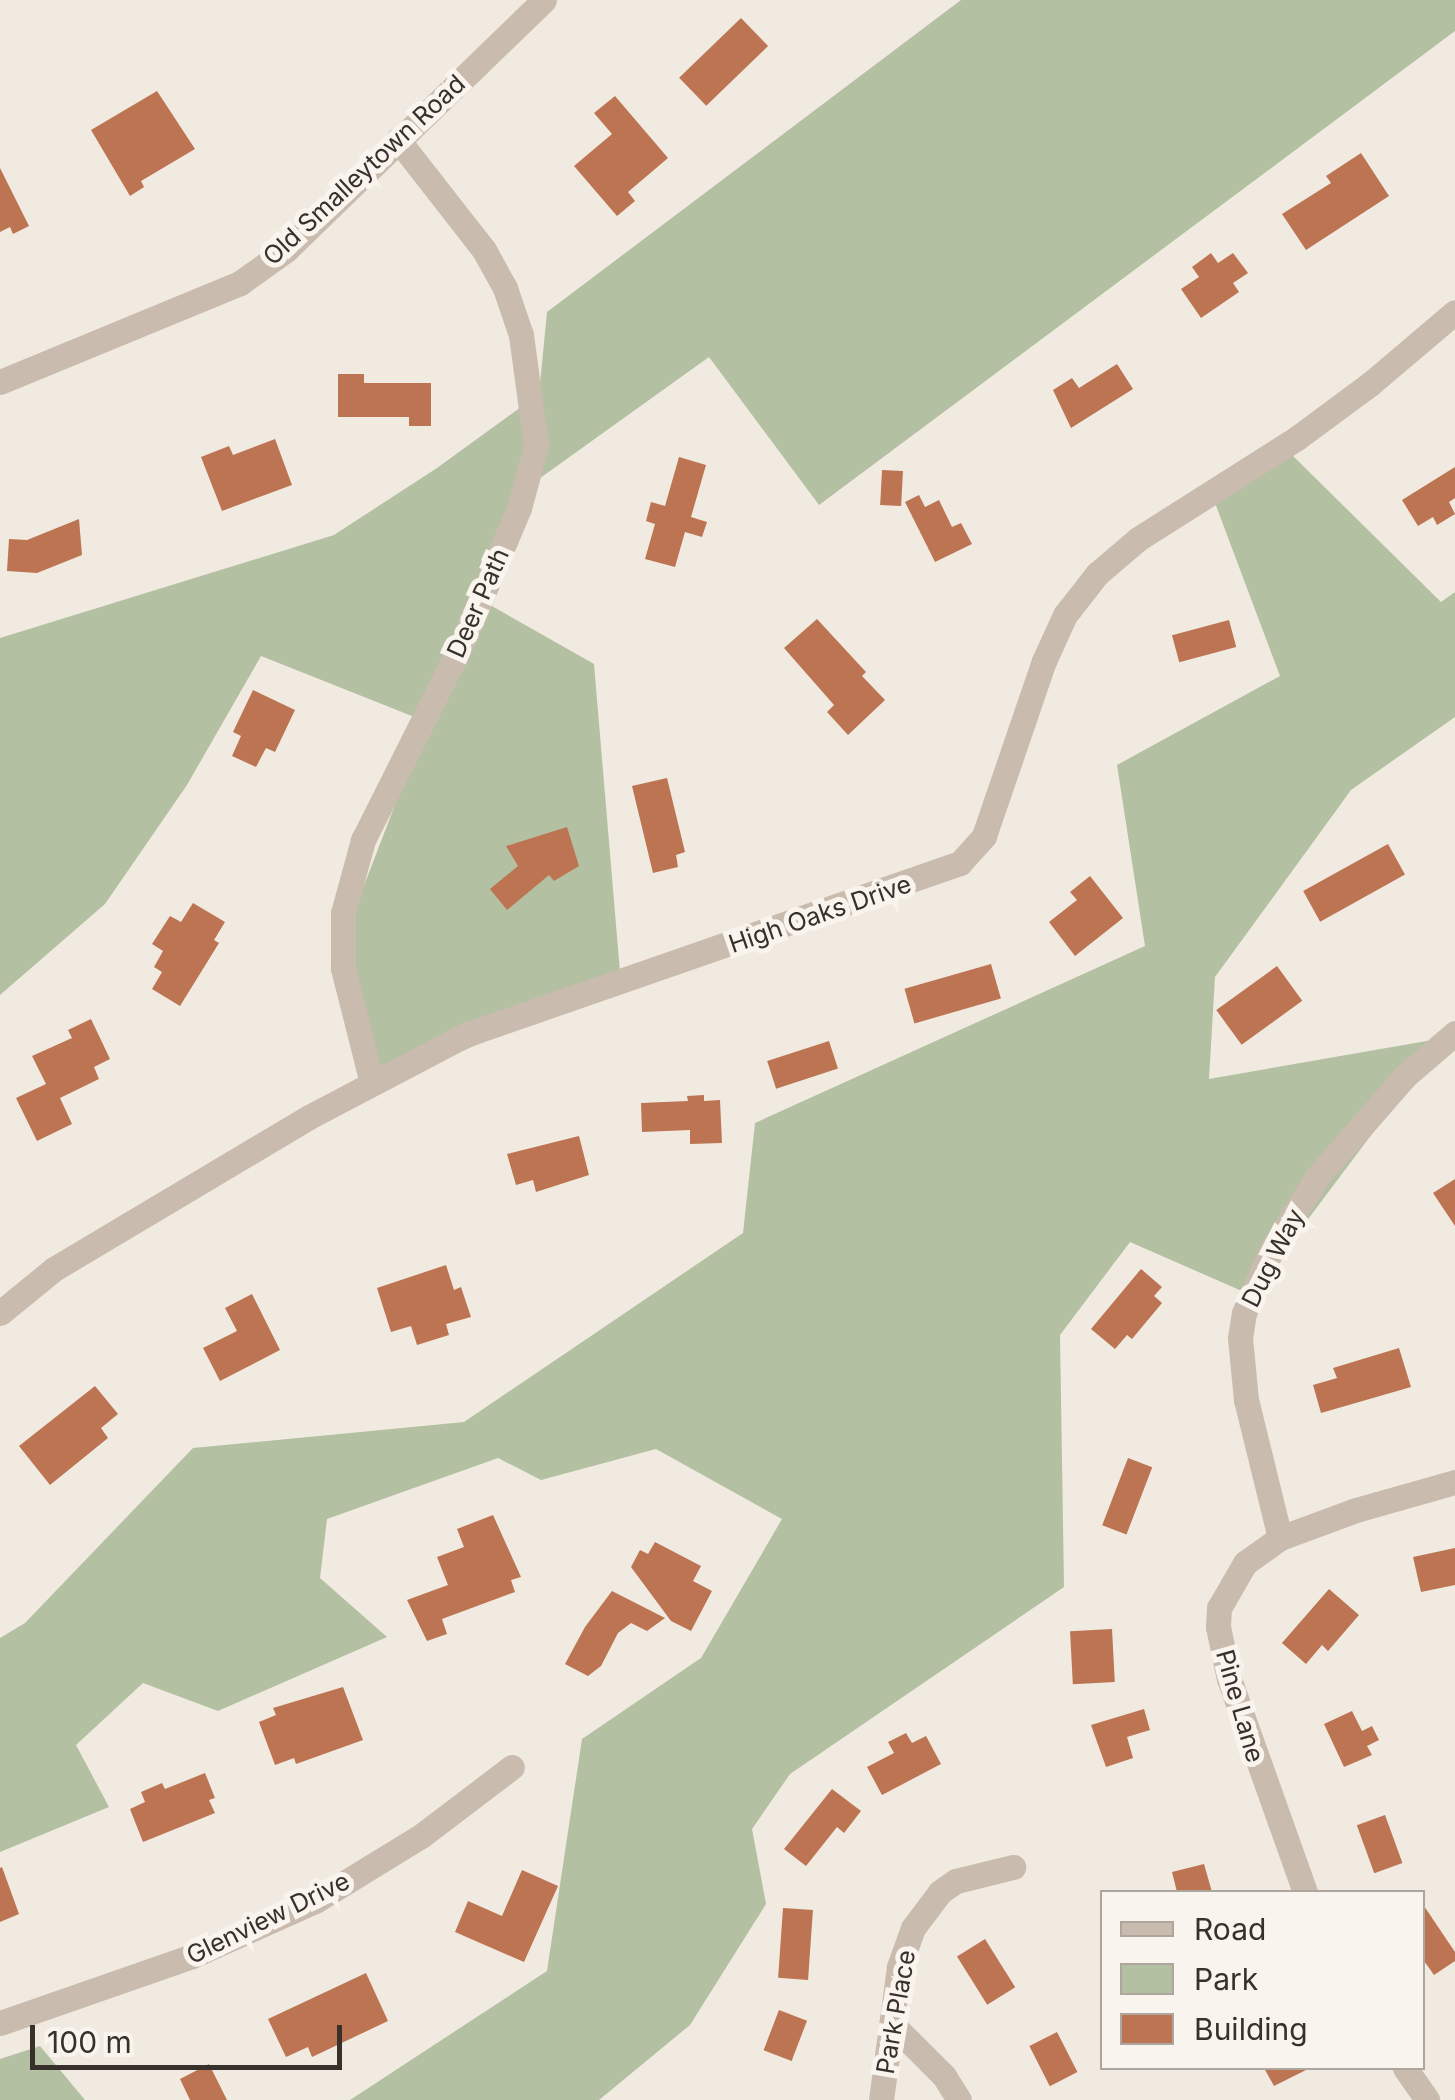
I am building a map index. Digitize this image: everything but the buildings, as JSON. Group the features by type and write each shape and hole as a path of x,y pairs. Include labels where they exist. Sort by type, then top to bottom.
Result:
{"street":[{"name":"Old Smalleytown Road","path":"0,382 240,283 286,250 544,0"},
{"name":"Deer Path","path":"372,1083 344,968 343,913 363,840 462,643 519,508 536,446 521,336 505,288 484,250 398,140"},
{"name":"High Oaks Drive","path":"0,1313 54,1270 372,1083 504,1019 960,863 984,836 1044,661 1066,615 1097,574 1138,539 1312,428 1455,312"},
{"name":"Dug Way","path":"1280,1538 1246,1400 1240,1338 1244,1313 1272,1250 1325,1166 1405,1076 1455,1033"},
{"name":"Pine Lane","path":"1303,1890 1260,1774 1218,1626 1228,1587 1244,1563 1280,1538 1356,1510 1455,1482"},
{"name":"Glenview Drive","path":"0,2023 192,1956 314,1901 421,1836 512,1767"},
{"name":"Park Place","path":"882,2100 899,1967 925,1910 956,1881 1014,1868"},
{"path":"893,2025 944,2076 959,2100"},
{"path":"1406,2070 1426,2100"}],"green space":[{"path":"961,0 1455,0 1455,31 819,505 709,357 536,481 490,605 594,664 621,984 377,1087 348,927 427,722 261,656 187,785 105,904 0,995 0,638 334,535 437,468 539,394 547,312"},
{"path":"1290,453 1441,602 1455,592 1455,717 1351,790 1215,977 1209,1079 1444,1038 1251,1295 1130,1242 1060,1335 1064,1587 790,1774 752,1829 766,1904 690,2025 599,2100 350,2100 547,1971 582,1739 701,1658 782,1519 656,1449 541,1480 498,1458 327,1519 320,1578 387,1637 218,1711 143,1683 76,1745 109,1807 0,1852 0,1638 25,1623 193,1448 464,1422 743,1233 755,1123 1145,946 1117,765 1280,676 1215,503"},
{"path":"40,2046 85,2100 0,2100 0,2059"}]}
